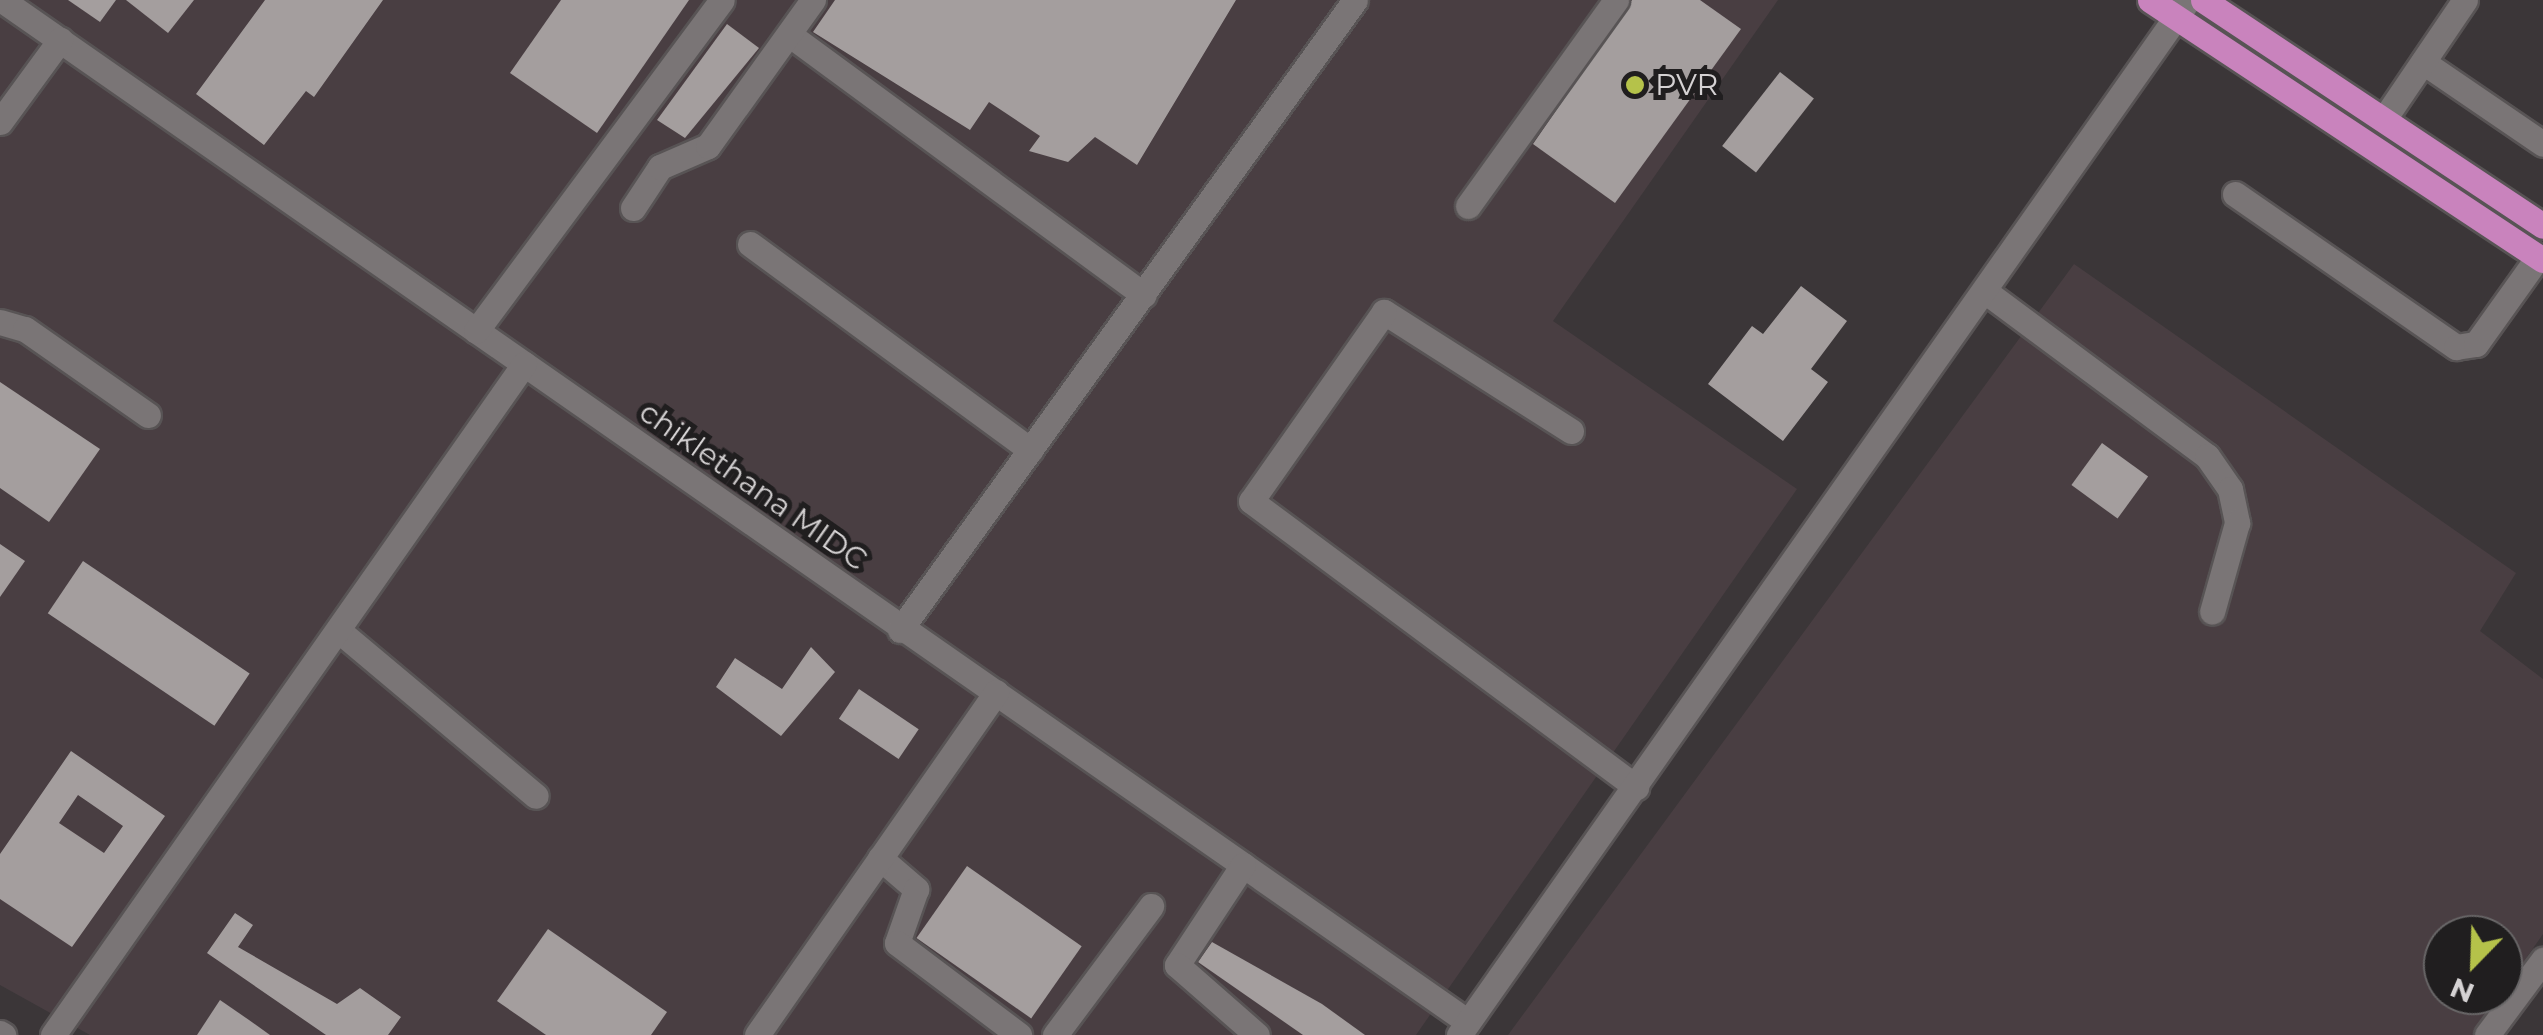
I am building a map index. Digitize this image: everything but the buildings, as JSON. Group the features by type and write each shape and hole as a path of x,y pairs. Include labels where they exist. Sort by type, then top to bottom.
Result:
{"main road":[{"path":"2150,0 2183,8 2541,258"},
{"path":"2203,0 2543,226"}],"street":[{"name":"chiklethana MIDC","path":"2,0 900,630 1244,865 1464,1028"},
{"path":"476,331 722,0"},
{"path":"633,208 660,167 708,146 813,0"},
{"path":"900,630 1354,0"},
{"path":"1468,206 1616,0"},
{"path":"2384,119 2465,0"},
{"path":"1464,1028 2183,8"},
{"path":"790,35 1144,294"},
{"path":"0,122 60,40"},
{"path":"2423,62 2543,144"},
{"path":"2235,194 2456,346 2476,344 2541,258"},
{"path":"750,244 1030,450"},
{"path":"1986,292 2207,456 2230,489 2238,523 2212,612"},
{"path":"1571,431 1384,312 1251,501 1636,787"},
{"path":"0,322 24,329 148,415"},
{"path":"53,1035 524,364"},
{"path":"338,630 536,796"},
{"path":"758,1035 996,692"},
{"path":"880,858 916,890 896,943 1019,1035"},
{"path":"1244,865 1177,965 1257,1035"},
{"path":"1054,1035 1151,906"},
{"path":"2487,1035 2543,960"}],"shaded area":[{"path":"0,0 1778,0 1553,321 1797,489 1416,1035 90,1035 0,985"},
{"path":"2074,264 2516,573 2480,631 2543,679 2543,934 2523,962 2523,915 2423,915 2423,1015 2487,1015 2473,1035 1508,1035"}],"place":[{"name":"PVR","path":"1635,85"}]}
